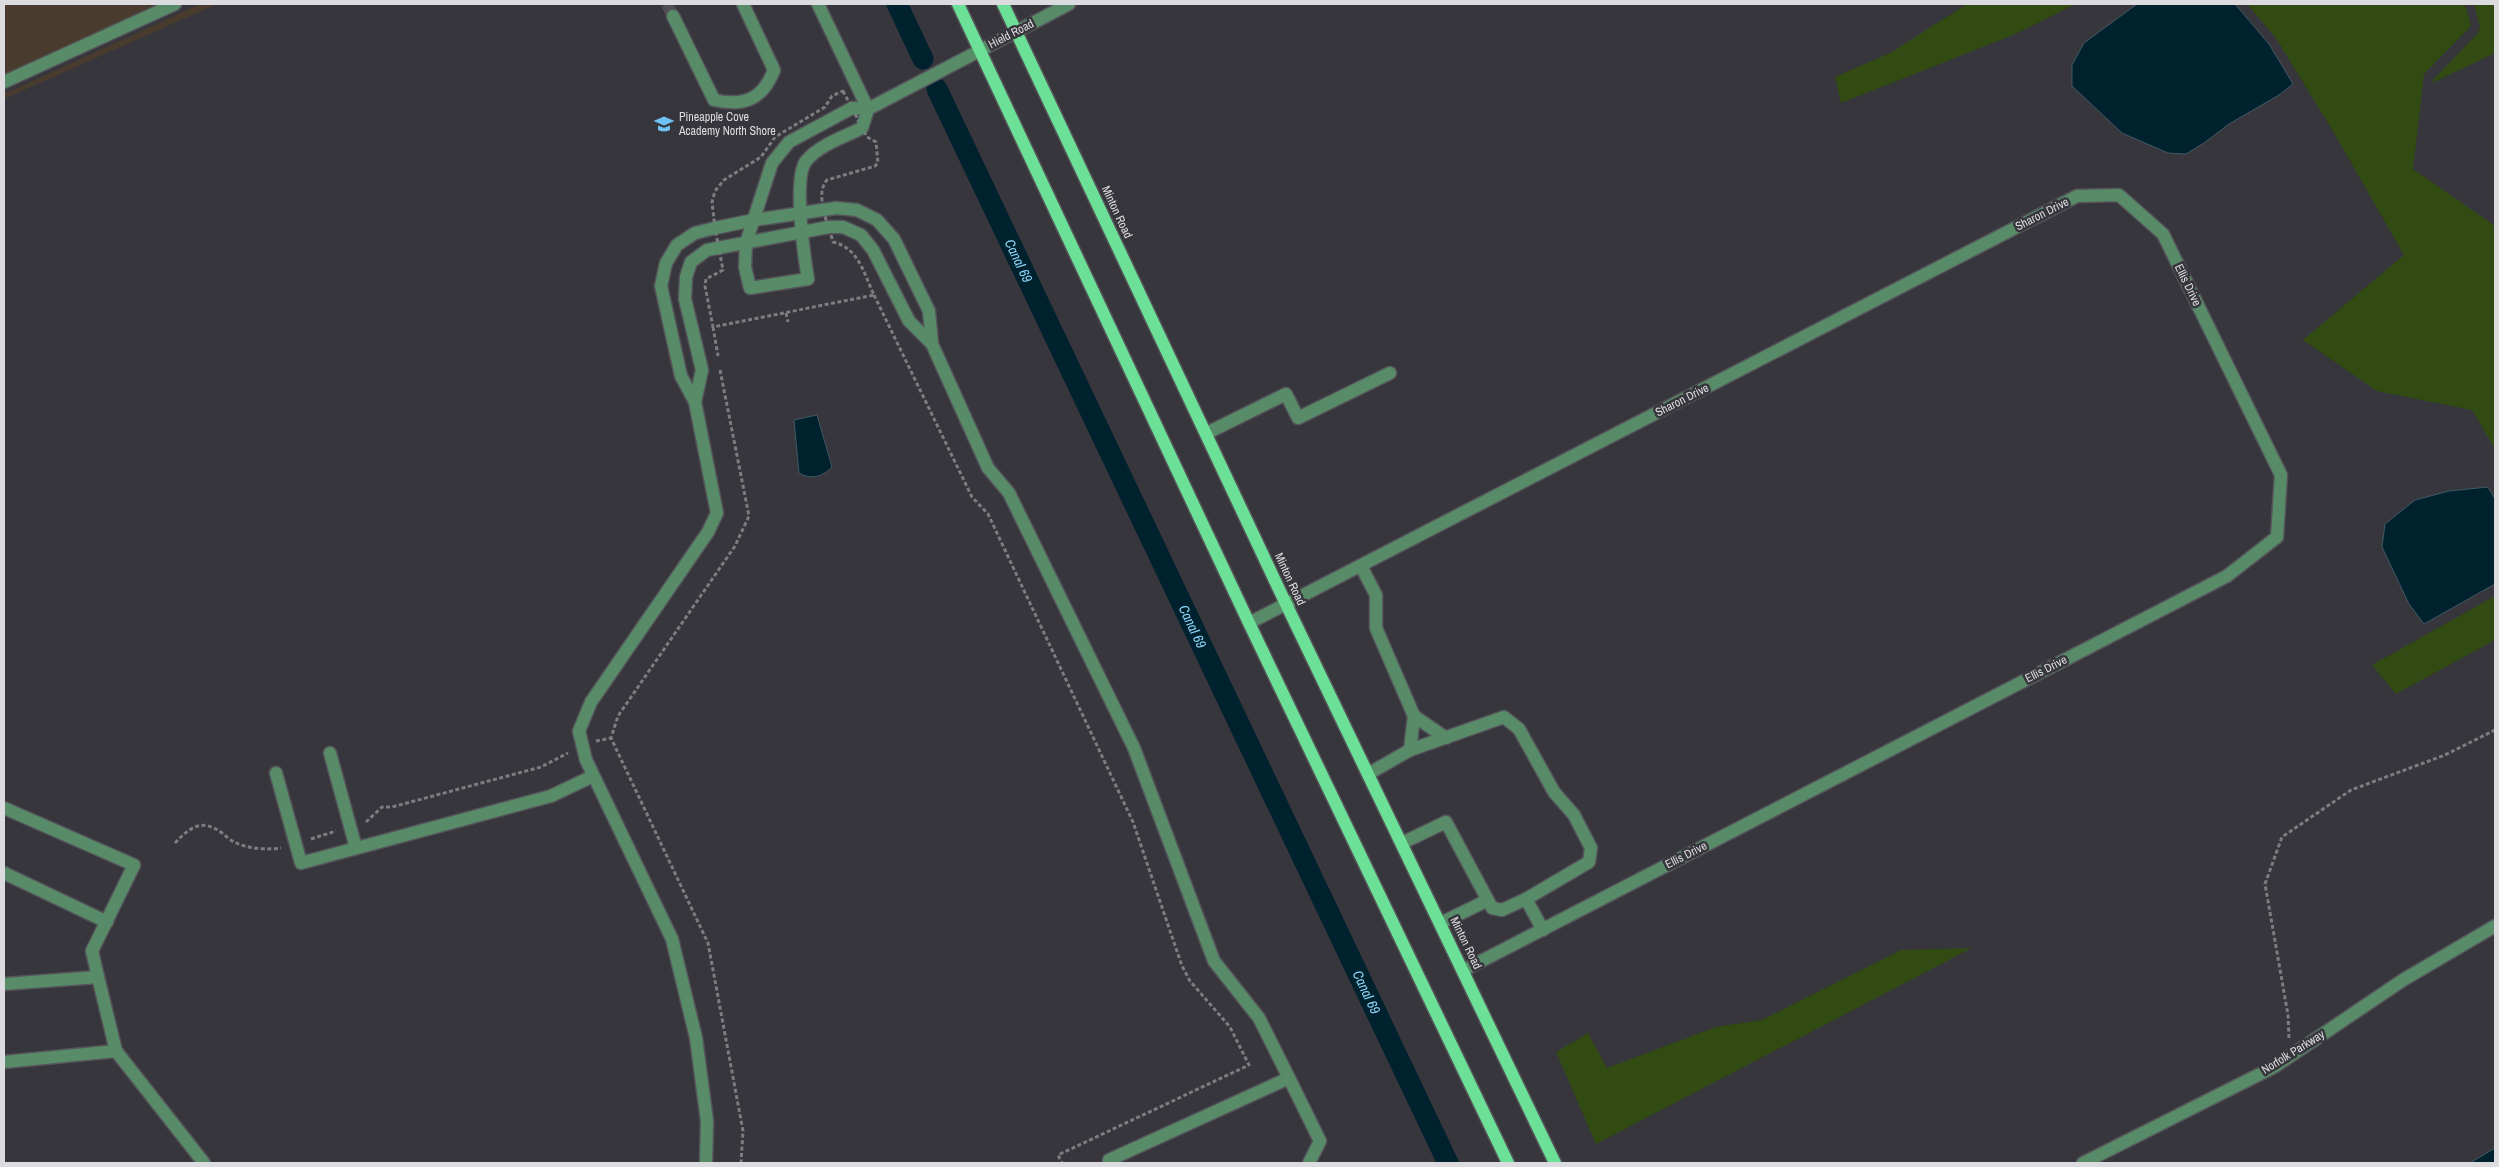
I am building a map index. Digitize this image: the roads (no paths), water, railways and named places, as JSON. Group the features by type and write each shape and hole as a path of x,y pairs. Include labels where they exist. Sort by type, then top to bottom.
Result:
{"main road":[{"path":"958,4 1249,623 1508,1163"},
{"name":"Minton Road","path":"1003,4 1286,604 1556,1163"}],"street":[{"path":"4,82 175,4"},
{"path":"673,16 714,100 730,104 751,99 768,86 774,70 743,4"},
{"path":"818,4 868,109 862,128 822,149 807,160 800,171 802,233 808,279 750,288 745,267 746,243 772,163 789,142 852,108 868,109"},
{"name":"Hield Road","path":"868,109 1069,4"},
{"name":"Sharon Drive","path":"1249,623 2078,196 2119,195"},
{"name":"Ellis Drive","path":"1464,970 2227,576 2277,537 2280,475 2163,234 2119,195"},
{"path":"706,1163 708,1121 696,1038 672,939 593,776 582,747 579,730 591,702 708,532 717,513 695,402 681,376 661,286 666,263 677,245 696,233 754,220 836,208 857,210 877,220 894,239 929,311 932,344 988,468 1009,493 1134,748 1214,961 1259,1018 1320,1141 1309,1163"},
{"path":"695,402 702,370 685,299 686,277 691,262 707,250 829,227 843,227 861,235 873,250 909,321 932,344"},
{"path":"899,302 920,292"},
{"path":"675,350 696,345"},
{"path":"1207,433 1286,394 1298,418 1390,373"},
{"path":"1361,566 1376,595 1376,628 1414,716 1410,750"},
{"path":"1414,716 1446,738"},
{"path":"1368,774 1410,750 1504,717 1519,729 1554,792 1574,815 1591,848 1588,862 1526,899 1502,910 1492,908 1486,901 1446,822 1402,843"},
{"path":"330,752 356,848"},
{"path":"276,773 301,863 551,796 593,776"},
{"path":"4,808 134,865 92,951 116,1051 204,1163"},
{"path":"4,873 107,922"},
{"path":"1526,899 1543,930"},
{"path":"1441,923 1486,901"},
{"name":"Norfolk Parkway","path":"2083,1163 2274,1067 2403,980 2495,926"},
{"path":"4,984 98,976"},
{"path":"4,1062 116,1051"},
{"path":"1109,1163 1109,1160 1289,1078"}],"water":[{"path":"2137,4 2235,4 2269,44 2293,84 2279,95 2229,124 2186,154 2168,153 2122,133 2072,86 2072,65 2084,43"},
{"path":"817,415 832,467 820,475 812,477 799,473 794,420"},
{"path":"2488,487 2495,499 2495,584 2424,624 2409,604 2382,547 2385,524 2415,500 2449,491"},
{"path":"2495,1148 2495,1163 2470,1163"}],"waterway":[{"name":"Canal 69","path":"897,4 923,59"},
{"name":"Canal 69","path":"937,89 1448,1163"}],"tunnel":[{"path":"667,4 673,16"}],"place":[{"name":"Pineapple Cove Academy North Shore","path":"664,124"}]}
